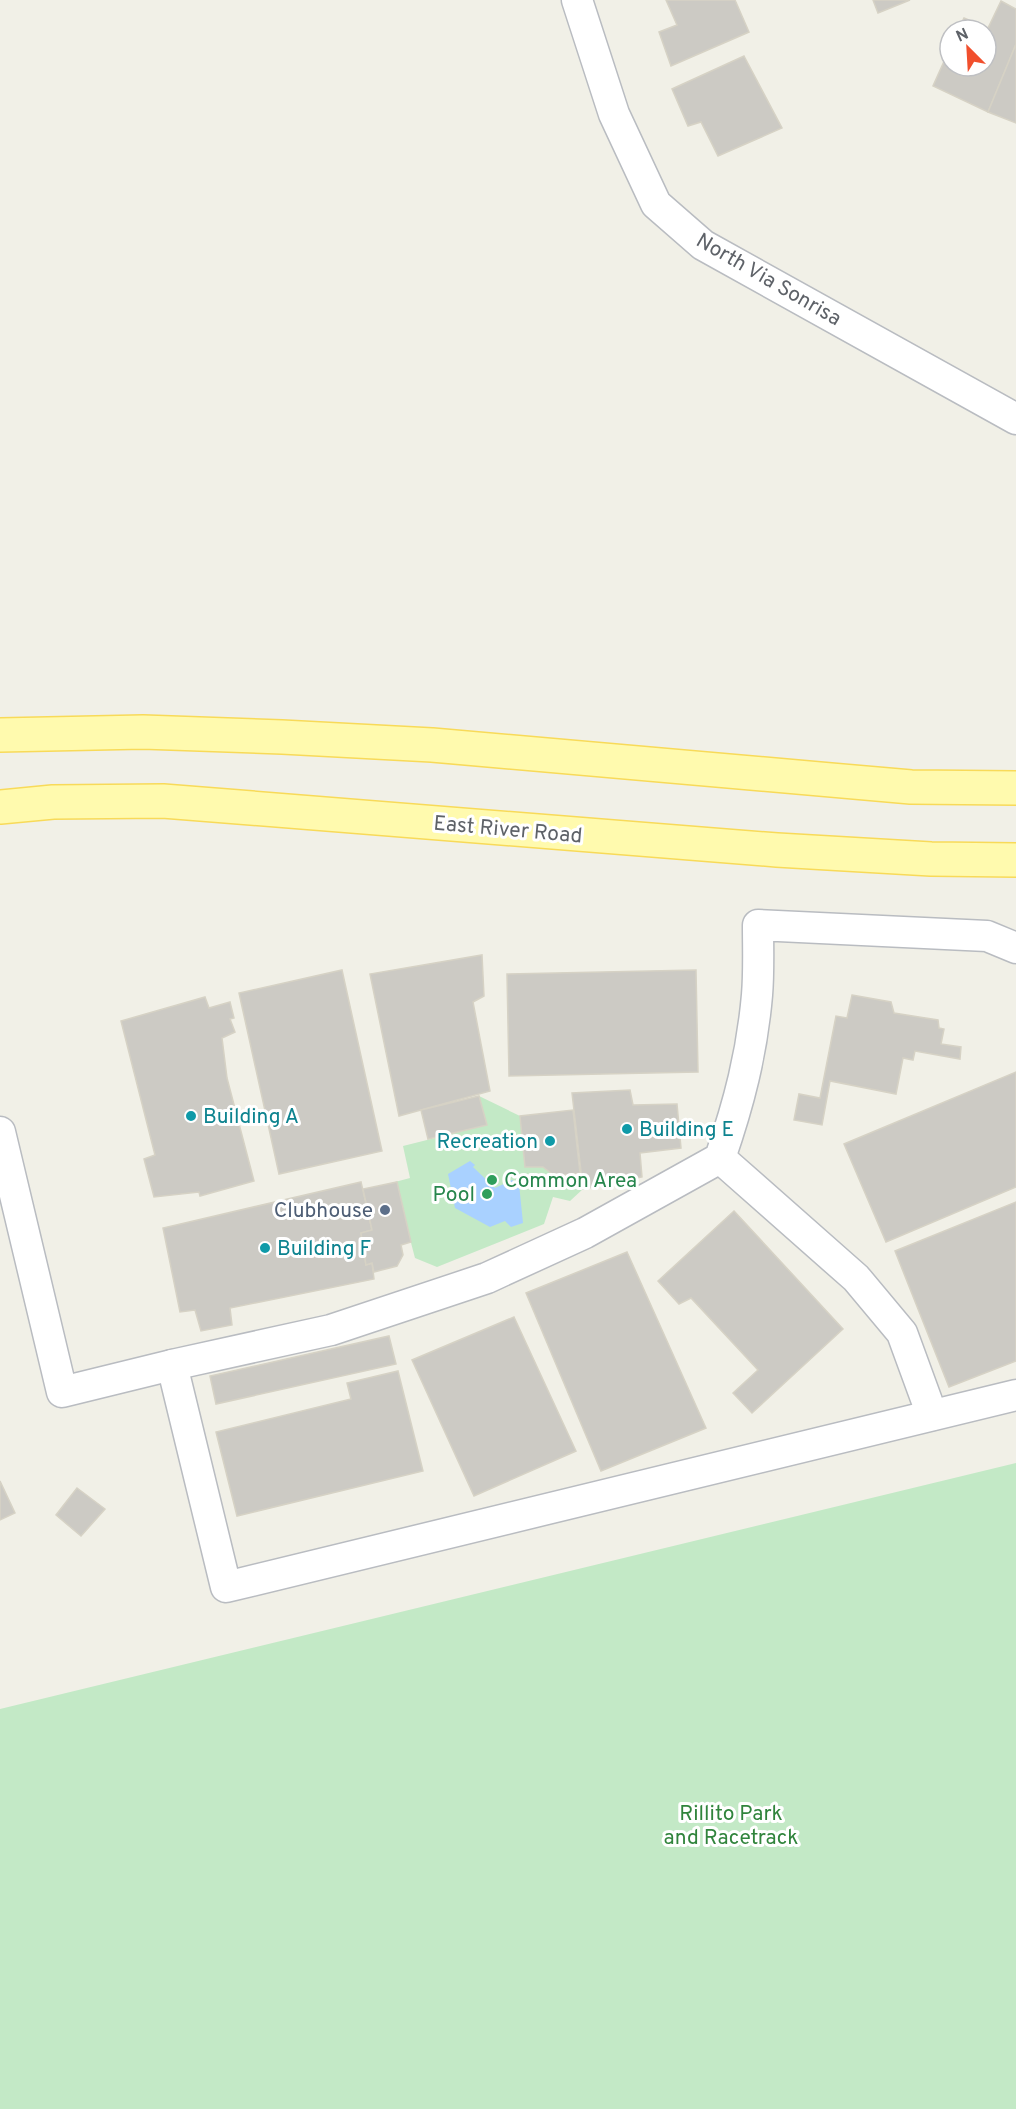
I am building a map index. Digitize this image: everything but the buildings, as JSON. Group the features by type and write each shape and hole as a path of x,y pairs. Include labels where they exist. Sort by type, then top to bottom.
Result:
{"main road":[{"path":"0,735 143,732 282,737 432,745 911,787 1016,788"},
{"name":"East River Road","path":"0,807 53,802 163,801 777,850 931,859 1016,860"}],"street":[{"name":"North Via Sonrisa","path":"577,0 614,114 656,204 703,245 1016,419"},
{"path":"0,1132 62,1392 331,1330 487,1278 585,1233 720,1158 739,1103 751,1045 758,993 758,925 987,936 1016,948"},
{"path":"720,1158 856,1278 895,1324 902,1333 932,1415"},
{"path":"172,1365 226,1587 1016,1395"}],"green space":[{"name":"Common Area","path":"479,1096 520,1116 525,1167 543,1167 555,1176 580,1173 583,1189 570,1201 553,1197 544,1224 437,1267 415,1258 395,1182 410,1178 403,1146 487,1125"},
{"name":"Rillito Park and Racetrack","path":"1016,1463 1016,2109 0,2109 0,1709"}],"water":[{"name":"Pool","path":"470,1161 475,1165 473,1167 495,1188 512,1180 519,1184 523,1223 511,1227 505,1221 490,1227 455,1208 448,1174"}],"place":[{"name":"Building A","path":"191,1116"},
{"name":"Building E","path":"627,1129"},
{"name":"Recreation","path":"550,1141"},
{"name":"Common Area","path":"492,1180"},
{"name":"Pool","path":"487,1194"},
{"name":"Clubhouse","path":"385,1210"},
{"name":"Building F","path":"265,1248"}]}
